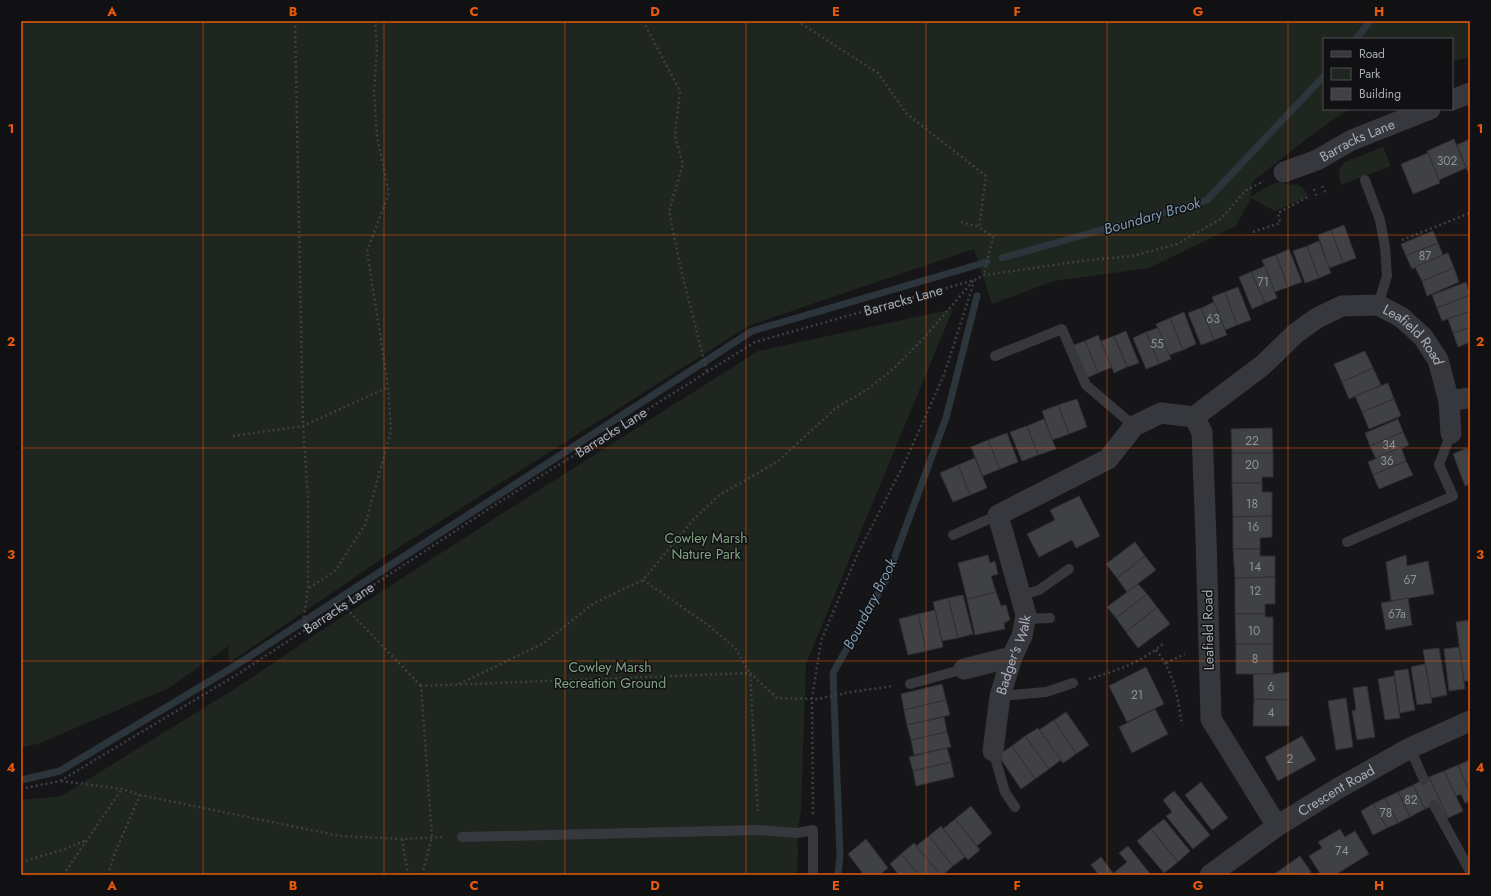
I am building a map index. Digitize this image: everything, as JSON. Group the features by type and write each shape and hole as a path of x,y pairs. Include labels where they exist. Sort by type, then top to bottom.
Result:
{"street":[{"path":"1453,100 1470,93"},
{"name":"Barracks Lane","path":"1284,172 1318,160 1352,140 1427,110"},
{"name":"Leafield Road","path":"1276,826 1211,720 1202,432 1194,417 1263,365 1296,333 1317,318 1342,306 1378,304 1401,316 1423,337 1438,360 1458,399 1450,433"},
{"path":"998,515 1108,459 1134,426 1161,413 1194,417"},
{"name":"Badger's Walk","path":"993,751 1000,696 1012,657 1022,636 1026,620 1021,595 998,515"},
{"path":"964,669 1012,657"},
{"name":"Crescent Road","path":"1210,875 1276,826 1337,789 1410,748 1470,722"}],"lane":[{"path":"1365,180 1380,220 1385,247 1387,276 1378,304"},
{"path":"995,356 1062,329 1086,385 1134,426"},
{"path":"1347,542 1453,496 1439,465 1450,433"},
{"path":"953,535 998,515"},
{"path":"1021,595 1039,590 1069,569"},
{"path":"1026,620 1050,618"},
{"path":"910,684 964,669"},
{"path":"1000,696 1046,692 1073,683"},
{"path":"1410,748 1424,780"},
{"path":"993,751 1005,792 1015,807"},
{"path":"1434,805 1470,871"},
{"path":"462,837 758,830 797,833 813,830 813,875"}],"path":[{"path":"295,21 303,426 308,497 308,588 304,617 305,631"},
{"path":"308,588 335,571 365,525 392,431 388,388 367,251 389,193 377,136 374,91 377,48 375,21"},
{"path":"643,21 680,92 675,136 683,164 669,211 681,270 707,371"},
{"path":"797,21 878,73 907,114 986,176 979,227"},
{"path":"1322,186 1327,195"},
{"path":"1314,189 1317,199"},
{"name":"Barracks Lane","path":"21,789 60,781 238,674 501,502 755,342 974,280 984,275 1089,260 1132,256 1177,244 1221,219 1245,191"},
{"path":"1255,232 1280,224 1278,213 1308,197"},
{"path":"1385,247 1470,213"},
{"path":"961,222 979,227 993,237 984,275"},
{"path":"457,685 544,643 594,603 643,580 693,520 718,496 777,462 836,408 868,389 893,369 923,339 974,280"},
{"path":"813,830 812,699 821,641 858,553 904,464 944,375 974,280"},
{"path":"233,436 303,426 388,388"},
{"path":"643,580 708,625 735,648 750,673 777,698 818,699 851,692 910,684"},
{"path":"343,605 422,686 432,837 422,875"},
{"path":"1073,683 1113,672 1134,663 1156,650 1164,643"},
{"path":"1156,650 1172,676 1177,692 1182,724"},
{"path":"1166,664 1188,653"},
{"path":"422,686 750,673"},
{"path":"750,673 758,830"},
{"path":"60,781 122,790 340,836 402,839 462,837"},
{"path":"63,875 122,790"},
{"path":"108,875 114,855 140,794"},
{"path":"402,839 408,875"},
{"path":"21,862 65,849 87,840"}],"green space":[{"path":"21,21 1470,21 1470,57 1453,61 1453,38 1323,38 1323,110 1348,110 1317,131 1252,182 1251,197 1279,182 1287,185 1297,184 1304,189 1308,197 1275,211 1251,198 1236,226 1149,268 1054,281 992,304 974,249 750,325 395,550 229,663 228,646 169,688 38,744 21,747"},
{"path":"1383,147 1391,166 1341,185 1339,172 1345,162"},
{"name":"Cowley Marsh Recreation Ground","path":"953,309 806,664 801,811 797,833 797,875 21,875 21,800 61,796 244,683 314,635 758,351"}],"building":[{"path":"1454,139 1466,168 1439,180 1427,151"},
{"path":"1470,139 1470,171 1468,172 1457,145"},
{"path":"1428,153 1440,183 1413,194 1401,164"},
{"path":"1344,225 1356,258 1343,263 1331,230"},
{"path":"1331,230 1343,263 1329,268 1318,235"},
{"path":"1433,231 1438,243 1406,256 1401,244"},
{"path":"1319,241 1331,273 1319,278 1307,246"},
{"path":"1438,243 1443,255 1412,269 1406,256"},
{"path":"1307,246 1319,278 1305,283 1293,251"},
{"path":"1289,249 1302,282 1288,287 1276,255"},
{"path":"1448,253 1454,268 1422,281 1415,267"},
{"path":"1276,255 1288,287 1275,292 1262,260"},
{"path":"1265,266 1277,298 1265,303 1251,272"},
{"path":"1454,268 1459,282 1427,296 1422,281"},
{"path":"1251,272 1265,303 1252,309 1239,277"},
{"path":"1466,282 1470,295 1437,308 1432,295"},
{"path":"1238,287 1251,320 1237,325 1225,292"},
{"path":"1225,292 1237,325 1225,330 1212,297"},
{"path":"1470,295 1470,311 1442,321 1437,308"},
{"path":"1214,302 1227,335 1214,340 1201,308"},
{"path":"1201,308 1214,340 1201,345 1188,313"},
{"path":"1470,311 1470,327 1453,333 1448,319"},
{"path":"1184,312 1196,344 1183,350 1170,318"},
{"path":"1170,318 1183,350 1169,355 1156,324"},
{"path":"1470,327 1470,342 1458,347 1453,333"},
{"path":"1158,328 1171,359 1159,364 1146,332"},
{"path":"1126,331 1139,363 1127,367 1114,336"},
{"path":"1146,332 1159,364 1146,369 1133,338"},
{"path":"1098,335 1112,367 1098,373 1085,341"},
{"path":"1114,336 1127,367 1114,373 1101,341"},
{"path":"1085,341 1098,373 1084,379 1071,346"},
{"path":"1365,351 1373,368 1342,382 1334,364"},
{"path":"1373,368 1381,385 1349,399 1342,382"},
{"path":"1388,383 1394,399 1362,412 1355,396"},
{"path":"1077,399 1087,427 1069,434 1058,405"},
{"path":"1394,399 1401,416 1369,429 1362,412"},
{"path":"1058,405 1069,434 1052,440 1042,411"},
{"path":"1044,419 1056,449 1038,455 1027,426"},
{"path":"1398,419 1403,432 1370,446 1365,433"},
{"path":"1027,426 1038,455 1022,461 1010,432"},
{"path":"1272,428 1273,453 1232,453 1231,429"},
{"path":"1403,432 1409,445 1376,459 1370,446"},
{"path":"1007,433 1018,462 1000,469 988,440"},
{"path":"988,440 1000,469 983,476 971,447"},
{"path":"1401,447 1406,461 1373,475 1368,462"},
{"path":"1467,448 1470,457 1470,484 1465,486 1453,454"},
{"path":"1232,453 1273,453 1273,477 1262,477 1262,483 1232,483"},
{"path":"975,458 987,488 970,495 958,465"},
{"path":"1406,461 1413,475 1379,489 1373,475"},
{"path":"958,465 970,495 953,502 940,473"},
{"path":"1232,483 1262,483 1262,492 1272,492 1272,516 1233,517"},
{"path":"1079,496 1100,536 1076,548 1072,540 1039,557 1027,534 1055,520 1050,510"},
{"path":"1272,516 1272,537 1260,538 1260,549 1233,549 1233,517"},
{"path":"1135,542 1145,556 1117,578 1106,564"},
{"path":"1233,549 1260,549 1260,556 1275,556 1275,577 1235,578"},
{"path":"988,555 990,563 995,561 998,574 991,576 996,592 967,599 958,563"},
{"path":"1406,555 1407,566 1428,561 1434,594 1391,601 1386,562"},
{"path":"1145,556 1156,570 1127,592 1117,578"},
{"path":"1275,577 1275,604 1265,604 1265,614 1235,614 1235,578"},
{"path":"1138,584 1147,594 1116,618 1107,607"},
{"path":"996,592 1001,606 1006,605 1010,620 1004,623 1005,629 975,635 967,599"},
{"path":"1147,594 1157,607 1126,632 1116,618"},
{"path":"963,595 973,634 958,638 948,598"},
{"path":"948,598 958,638 942,641 933,602"},
{"path":"1408,598 1412,625 1386,630 1381,603"},
{"path":"1157,607 1170,624 1138,648 1126,632"},
{"path":"935,610 943,647 926,651 918,614"},
{"path":"918,614 926,651 908,655 899,619"},
{"path":"1235,614 1265,614 1265,617 1273,617 1273,644 1236,644"},
{"path":"1470,620 1470,681 1464,681 1456,622"},
{"path":"1236,644 1273,644 1273,674 1236,674"},
{"path":"1459,647 1465,689 1449,691 1444,649"},
{"path":"1439,648 1447,695 1431,698 1423,650"},
{"path":"1425,664 1432,703 1417,705 1411,667"},
{"path":"1146,667 1164,704 1127,722 1109,686"},
{"path":"1408,669 1415,710 1400,713 1394,671"},
{"path":"1289,672 1289,700 1254,699 1253,674"},
{"path":"1394,676 1400,718 1385,720 1378,679"},
{"path":"942,684 946,700 904,710 901,694"},
{"path":"1367,686 1375,737 1357,740 1352,711 1356,710 1353,688"},
{"path":"1346,698 1353,747 1336,750 1328,701"},
{"path":"1254,699 1289,700 1289,726 1253,726"},
{"path":"946,700 950,715 907,725 904,710"},
{"path":"1155,709 1168,734 1132,753 1119,727"},
{"path":"1066,712 1089,745 1076,754 1054,720"},
{"path":"944,717 947,732 911,740 907,725"},
{"path":"1054,720 1076,754 1063,763 1039,730"},
{"path":"1038,728 1061,760 1049,769 1025,736"},
{"path":"947,732 951,747 914,755 911,740"},
{"path":"1025,736 1049,769 1035,779 1012,746"},
{"path":"1302,736 1316,760 1278,781 1265,757"},
{"path":"1012,746 1035,779 1021,789 998,755"},
{"path":"947,748 951,762 913,771 909,757"},
{"path":"1470,760 1470,793 1458,765"},
{"path":"951,762 954,777 916,786 913,771"},
{"path":"1458,765 1470,793 1470,801 1465,803 1461,794 1456,796 1444,771"},
{"path":"1444,771 1463,811 1448,818 1429,777"},
{"path":"1429,777 1448,818 1443,820 1434,805 1425,809 1413,785"},
{"path":"1201,782 1228,818 1212,830 1185,795"},
{"path":"1413,785 1425,809 1410,817 1398,792"},
{"path":"1174,791 1210,835 1193,849 1166,816 1172,812 1163,800"},
{"path":"1398,792 1410,817 1398,823 1385,798"},
{"path":"1385,798 1398,823 1387,828 1373,804"},
{"path":"1373,804 1387,828 1373,835 1361,811"},
{"path":"971,806 992,833 977,846 955,819"},
{"path":"955,819 980,850 968,860 943,829"},
{"path":"1164,819 1190,851 1178,862 1151,829"},
{"path":"941,826 965,857 953,866 929,836"},
{"path":"1151,829 1178,862 1164,873 1137,841"},
{"path":"1340,829 1345,837 1355,831 1369,854 1335,875 1321,875 1309,856 1322,848 1318,842"},
{"path":"929,836 953,866 943,875 941,875 916,846"},
{"path":"866,839 888,868 879,875 864,875 848,854"},
{"path":"914,843 940,874 939,875 919,875 901,854"},
{"path":"1128,846 1151,875 1118,875 1115,872 1127,862 1119,853"},
{"path":"901,854 919,875 899,875 890,864"},
{"path":"1300,856 1311,872 1308,875 1273,875"},
{"path":"1101,857 1114,874 1115,872 1118,875 1099,875 1091,865"}],"waterway":[{"name":"Boundary Brook","path":"1357,38 1370,21"},
{"name":"Boundary Brook","path":"1002,258 1207,200 1323,77"},
{"path":"21,780 60,771 230,669 752,331 987,262"},
{"name":"Boundary Brook","path":"838,875 840,855 833,673 887,578 946,418 977,296"}],"park label":[{"name":"Cowley Marsh Nature Park","path":"706,546"}]}
